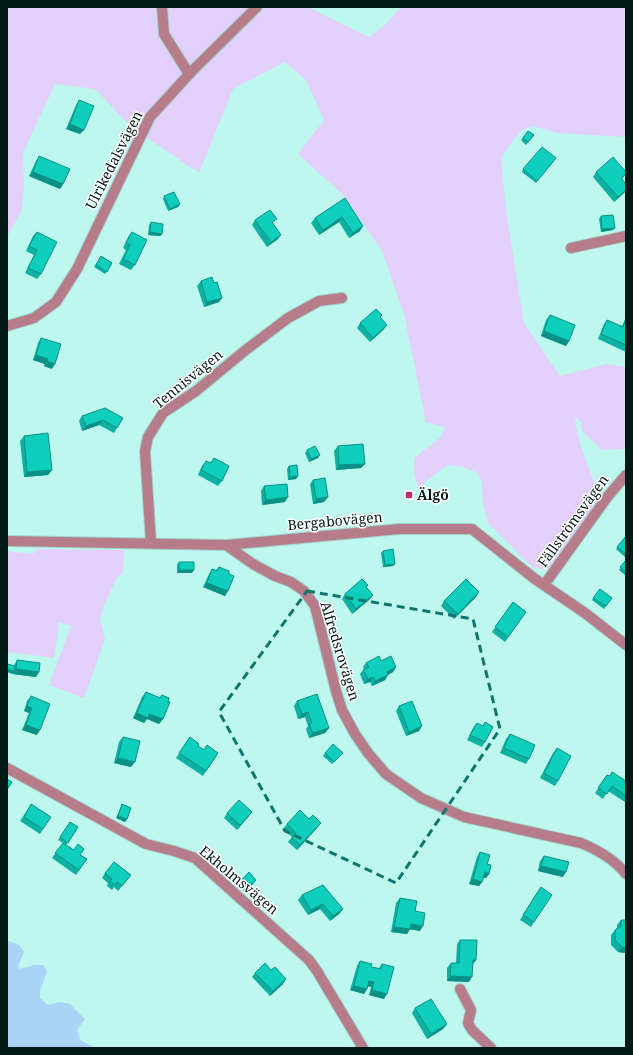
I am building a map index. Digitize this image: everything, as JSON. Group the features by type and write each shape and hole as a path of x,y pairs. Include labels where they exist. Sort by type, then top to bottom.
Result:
{"street":[{"path":"162,7 164,34 189,74"},
{"name":"Ulrikedalsvägen","path":"7,326 34,318 56,302 77,269 150,117 189,74 257,7"},
{"path":"571,248 626,236"},
{"name":"Tennisvägen","path":"151,543 145,451 148,437 163,412 196,391 247,348 288,318 319,301 342,298"},
{"name":"Fällströmsvägen","path":"544,585 608,496 626,475"},
{"name":"Bergabovägen","path":"7,541 226,545 399,529 472,529 544,585 585,613 626,645"},
{"name":"Alfredsrovägen","path":"226,545 253,564 275,576 291,582 304,591 315,606 342,710 355,734 368,753 386,774 421,798 464,817 581,843 596,849 619,864 626,874"},
{"name":"Ekholmsvägen","path":"7,768 146,844 174,850 195,858 309,960 363,1048"},
{"path":"460,989 471,1010 468,1023 472,1030 491,1048"}],"highlighted area":[{"path":"307,591 473,619 500,729 396,883 285,831 219,712"}],"shaded area":[{"path":"7,7 308,7 369,37 384,26 401,7 626,7 626,137 557,133 533,126 520,131 501,158 506,211 524,323 560,376 607,364 626,367 626,449 602,450 582,431 581,422 575,417 579,438 588,467 600,496 556,563 545,570 531,566 488,523 483,505 482,482 476,472 462,467 447,465 418,488 414,472 414,458 441,437 445,427 426,422 404,314 382,251 344,196 298,154 324,120 306,80 285,62 233,89 199,173 131,127 95,89 55,84 23,153 24,186 21,212 7,237"},
{"path":"38,549 124,550 123,572 116,579 103,608 100,620 105,639 84,698 49,685 71,626 59,622 54,658 7,652 7,551 32,554"}],"water":[{"path":"9,941 19,945 24,952 18,966 20,969 34,965 43,965 47,971 40,991 40,998 48,1005 59,1002 70,1004 85,1019 77,1030 80,1040 95,1048 7,1048 7,942"}],"building":[{"path":"79,100 94,106 84,130 70,124"},
{"path":"528,131 534,135 528,142 523,138"},
{"path":"542,147 556,158 537,181 523,169"},
{"path":"39,156 70,169 63,184 33,172"},
{"path":"613,157 626,172 626,174 621,178 626,184 626,190 618,197 596,172"},
{"path":"174,192 180,204 170,209 164,196"},
{"path":"345,198 363,226 353,233 342,217 323,230 315,218"},
{"path":"270,210 277,219 272,222 281,235 271,242 255,220"},
{"path":"613,215 615,228 602,229 601,216"},
{"path":"151,222 163,224 162,234 150,232"},
{"path":"37,232 57,242 41,274 28,268 37,250 29,246"},
{"path":"132,232 147,240 135,265 123,259 130,245 126,243"},
{"path":"101,256 112,263 107,272 96,265"},
{"path":"212,277 214,283 217,282 222,298 207,302 201,281"},
{"path":"376,309 382,315 380,317 387,325 373,338 360,323"},
{"path":"550,315 575,325 569,341 544,331"},
{"path":"626,319 626,345 601,334 607,320 623,327"},
{"path":"41,338 61,344 55,364 47,361 48,359 36,355"},
{"path":"105,408 123,418 117,428 103,420 86,426 82,416"},
{"path":"48,433 52,470 27,472 24,436"},
{"path":"363,444 365,464 339,465 338,446"},
{"path":"315,446 320,455 311,459 307,450"},
{"path":"214,458 229,466 222,481 201,470 206,461 211,463"},
{"path":"297,465 298,476 290,477 289,466"},
{"path":"325,478 328,497 316,499 313,480"},
{"path":"287,484 288,497 266,500 264,486"},
{"path":"626,536 626,554 617,547"},
{"path":"393,549 395,564 385,565 383,551"},
{"path":"626,560 626,572 620,567"},
{"path":"179,562 194,562 194,570 179,570"},
{"path":"219,567 229,571 229,574 234,576 228,591 207,583 212,569 217,571"},
{"path":"362,579 368,585 366,587 373,595 356,609 345,594"},
{"path":"466,579 479,592 458,614 444,601"},
{"path":"600,589 612,598 606,606 593,598"},
{"path":"513,602 526,612 508,637 495,627"},
{"path":"379,656 381,661 391,656 396,667 387,672 388,675 375,681 373,677 368,679 363,670 369,667 366,663"},
{"path":"17,660 40,663 39,672 16,669"},
{"path":"7,664 15,666 14,671 7,669"},
{"path":"146,692 160,698 162,695 169,698 168,702 170,702 163,719 149,714 148,718 137,713"},
{"path":"317,694 329,728 313,733 309,724 312,723 308,712 302,714 297,701"},
{"path":"31,696 50,704 40,730 26,725 32,708 27,706"},
{"path":"412,701 422,726 409,732 399,706"},
{"path":"485,722 493,727 485,742 470,735 477,723 483,726"},
{"path":"510,734 535,745 529,759 504,748"},
{"path":"123,737 140,741 135,762 118,758"},
{"path":"190,737 204,750 207,745 218,753 206,771 179,753"},
{"path":"333,744 343,753 334,762 325,753"},
{"path":"557,748 571,756 558,781 544,773"},
{"path":"612,772 626,781 626,796 612,786 607,794 598,788 607,775 610,776"},
{"path":"7,779 12,782 7,790"},
{"path":"239,800 252,812 240,825 227,813"},
{"path":"31,804 51,817 43,829 24,817"},
{"path":"122,804 131,808 127,819 118,816"},
{"path":"300,810 309,819 313,815 321,823 300,845 292,838 296,833 287,824"},
{"path":"70,822 78,827 68,843 60,837"},
{"path":"63,843 74,850 78,844 84,849 80,855 87,859 79,870 55,853"},
{"path":"480,852 490,855 487,864 491,865 489,874 485,872 482,882 473,879"},
{"path":"544,856 569,862 566,872 541,866"},
{"path":"114,862 131,875 122,886 117,882 115,885 110,881 112,879 105,873"},
{"path":"249,872 256,880 246,890 239,883"},
{"path":"323,885 343,909 333,916 323,904 311,910 302,895"},
{"path":"541,887 552,895 534,922 523,915"},
{"path":"400,898 417,901 415,911 425,913 423,926 411,924 410,929 394,927"},
{"path":"621,920 626,920 626,948 622,947 615,940 615,930 621,926"},
{"path":"460,940 477,940 476,960 473,960 472,977 450,976 451,963 459,963"},
{"path":"360,961 372,964 371,967 381,969 382,964 394,967 387,994 372,990 374,982 369,981 367,989 354,986"},
{"path":"265,963 271,970 275,967 286,979 273,991 255,973"},
{"path":"431,999 447,1024 431,1034 415,1008"}],"place":[{"name":"Älgö","path":"409,495"}]}
